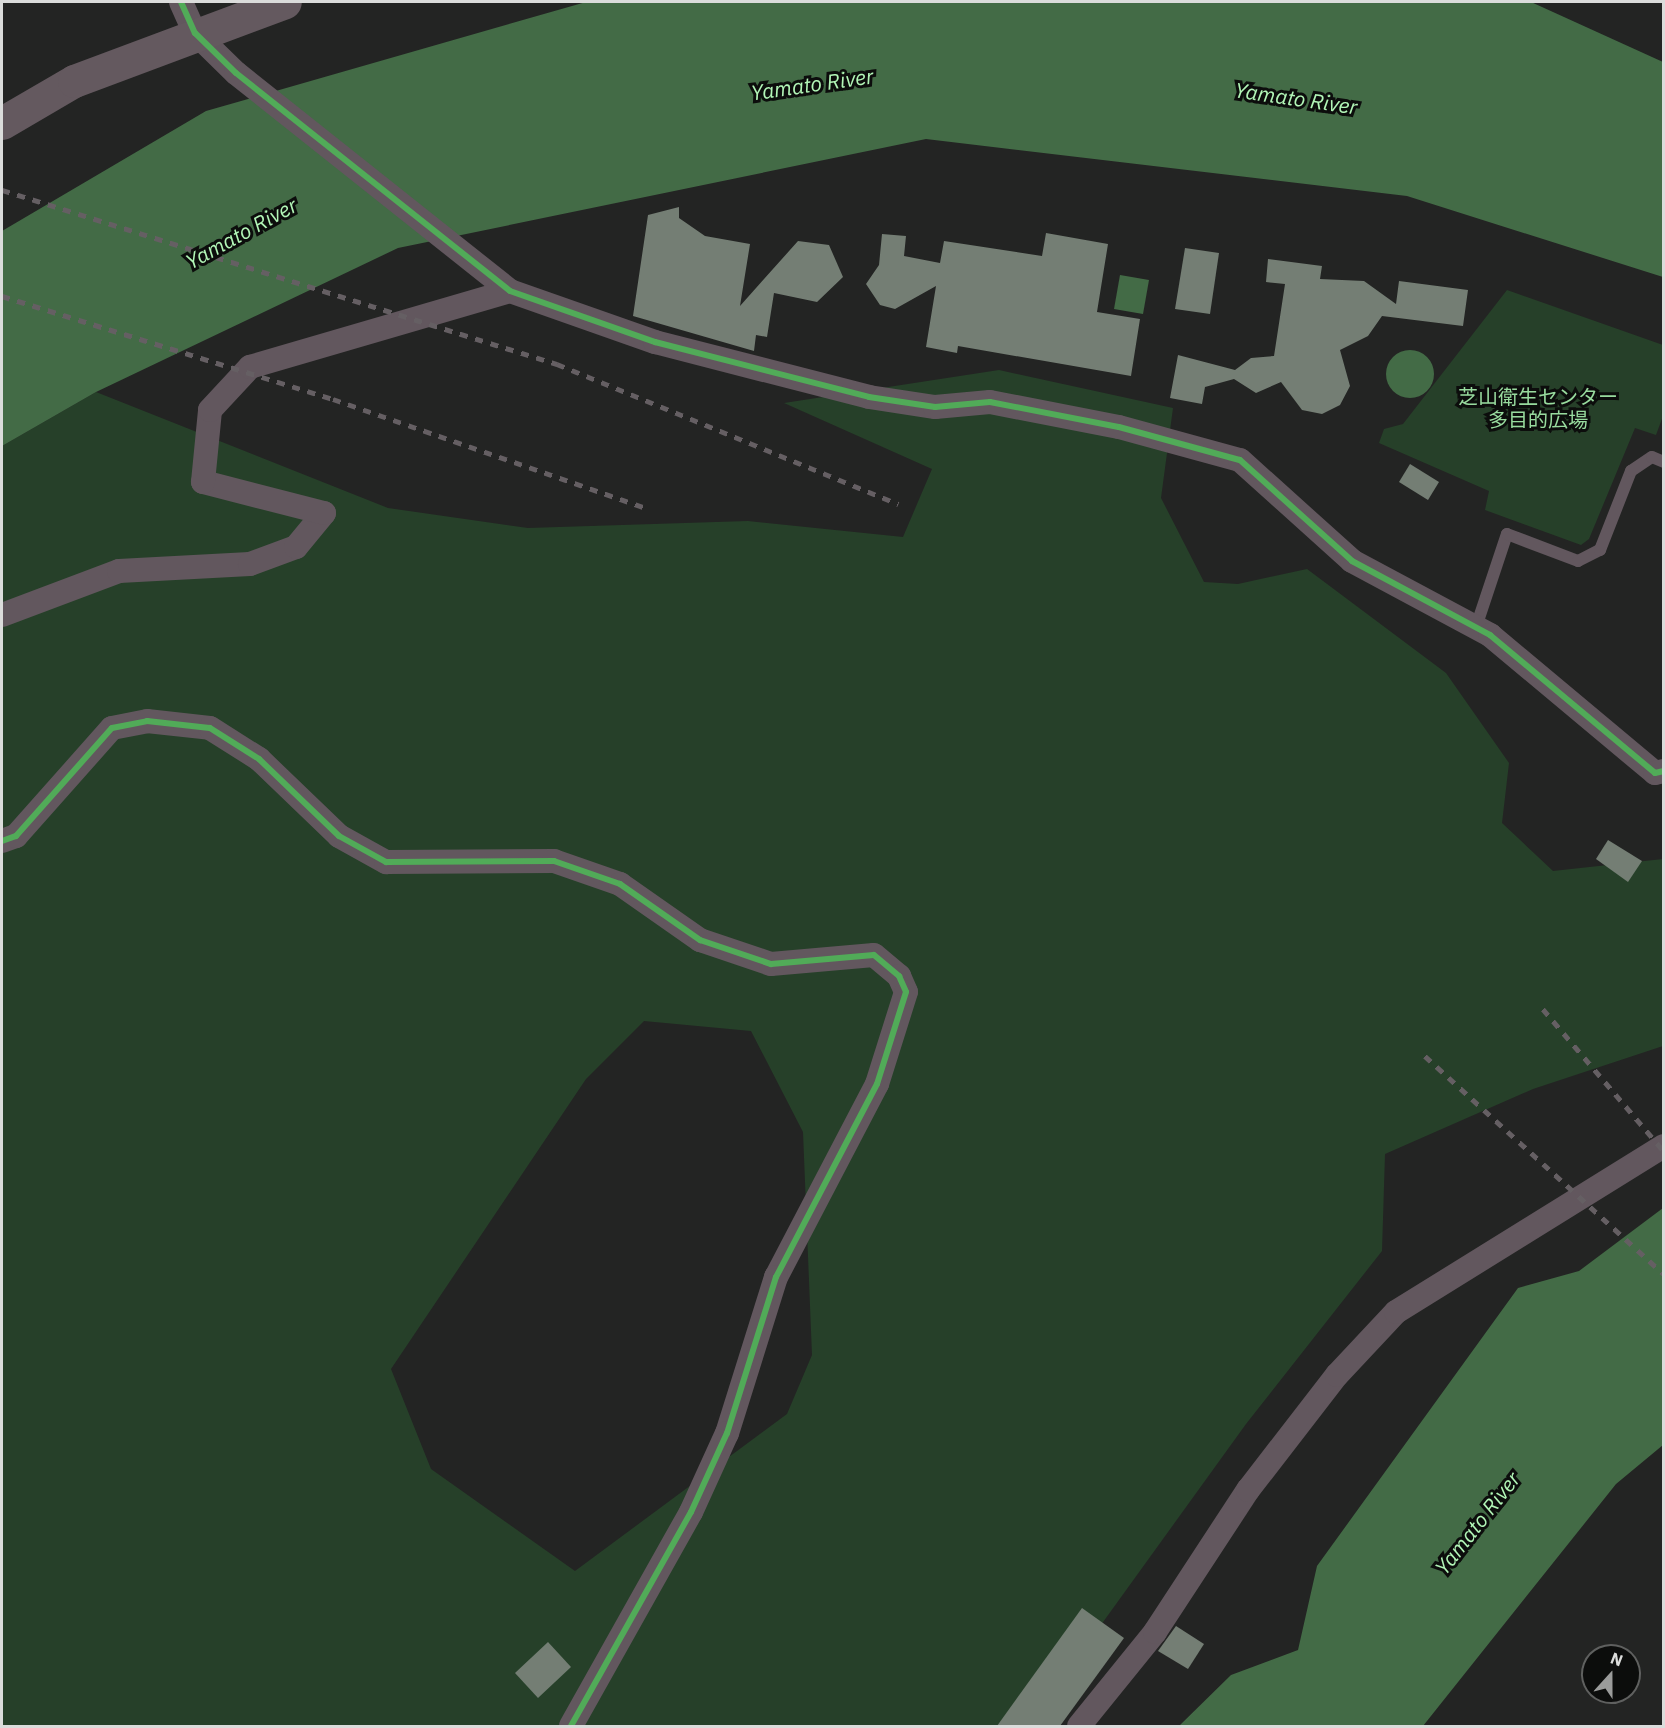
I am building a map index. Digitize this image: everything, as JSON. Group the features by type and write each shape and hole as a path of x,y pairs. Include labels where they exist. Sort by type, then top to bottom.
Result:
{"main road":[{"path":"2,123 74,81 195,33 285,2"}],"street":[{"path":"181,2 195,33 236,73 502,283 655,342 869,397 935,407 990,402 1119,427 1240,460 1352,561 1476,627 1654,773 1664,771"},
{"path":"2,615 119,571 250,564 296,547 324,513 203,482 210,410 250,367 502,283"},
{"path":"2,841 16,836 112,728 147,721 210,728 259,759 339,836 386,862 555,861 620,884 700,940 771,964 874,955 899,976 906,992 877,1084 776,1277 727,1433 691,1512 571,1726"},
{"path":"1079,1726 1155,1632 1248,1490 1337,1375 1396,1312 1664,1146"}],"lane":[{"path":"1476,627 1507,534 1578,561 1600,550 1631,471 1652,458 1664,462"}],"green space":[{"name":"芝山衛生センター 多目的広場","path":"1507,290 1663,345 1663,416 1656,435 1635,428 1589,539 1581,545 1485,510 1489,491 1379,443 1384,429 1403,424"},
{"path":"999,370 1173,408 1161,498 1204,582 1238,584 1307,569 1446,673 1509,763 1502,823 1553,871 1663,859 1663,1046 1533,1089 1385,1154 1382,1251 1246,1424 1028,1726 2,1726 2,446 96,392 388,508 528,528 748,521 903,537 932,469 784,403","holes":["644,1021 751,1031 803,1132 812,1355 787,1414 575,1571 431,1469 391,1369 586,1079"]}],"water":[{"name":"Yamato River","path":"586,2 1531,2 1663,62 1663,277 1407,196 926,139 398,248 96,392 2,446 2,231 206,111"},
{"path":"1120,275 1149,280 1143,314 1114,309"},
{"path":"1405,350 1415,350 1430,360 1434,374 1433,383 1424,394 1415,398 1405,398 1390,388 1386,379 1386,369 1396,354"},
{"name":"Yamato River","path":"1663,1208 1663,1445 1616,1484 1423,1726 1179,1726 1231,1675 1298,1650 1317,1566 1518,1288 1579,1271"}],"building":[{"path":"679,207 679,218 705,236 750,244 740,306 798,241 829,245 843,277 817,302 774,293 767,337 756,335 754,351 633,316 648,215"},
{"path":"1046,233 1108,244 1097,312 1140,319 1131,376 958,346 957,353 926,347 936,286 895,309 880,305 866,284 879,265 882,234 906,236 904,256 940,263 944,241 1042,256"},
{"path":"1185,248 1219,253 1210,314 1175,309"},
{"path":"1268,259 1322,266 1320,279 1364,281 1396,304 1399,281 1468,290 1463,326 1382,316 1368,336 1340,350 1350,386 1340,405 1322,414 1302,410 1281,382 1256,393 1234,379 1205,387 1202,404 1170,398 1178,355 1235,370 1251,358 1274,356 1285,284 1266,282"},
{"path":"1410,464 1439,482 1428,500 1399,482"},
{"path":"1608,840 1642,861 1628,882 1596,859"},
{"path":"1082,1608 1124,1638 1060,1726 997,1726"},
{"path":"1176,1626 1204,1644 1188,1669 1158,1651"},
{"path":"548,1642 571,1667 538,1698 515,1673"}],"railway":[{"path":"2,190 557,364 898,504"},
{"path":"2,296 333,399 648,509"},
{"path":"1543,1009 1664,1151"},
{"path":"1425,1056 1664,1274"}],"cycle path":[{"path":"181,2 195,33 236,73 510,291 655,342 869,397 935,407 990,402 1119,427 1240,460 1352,561 1490,635 1655,773 1664,771"},
{"path":"2,841 16,836 112,728 147,721 210,728 259,759 339,836 386,862 554,861 620,884 700,940 771,964 874,955 899,976 906,992 877,1084 776,1277 727,1433 691,1512 571,1726"}]}
